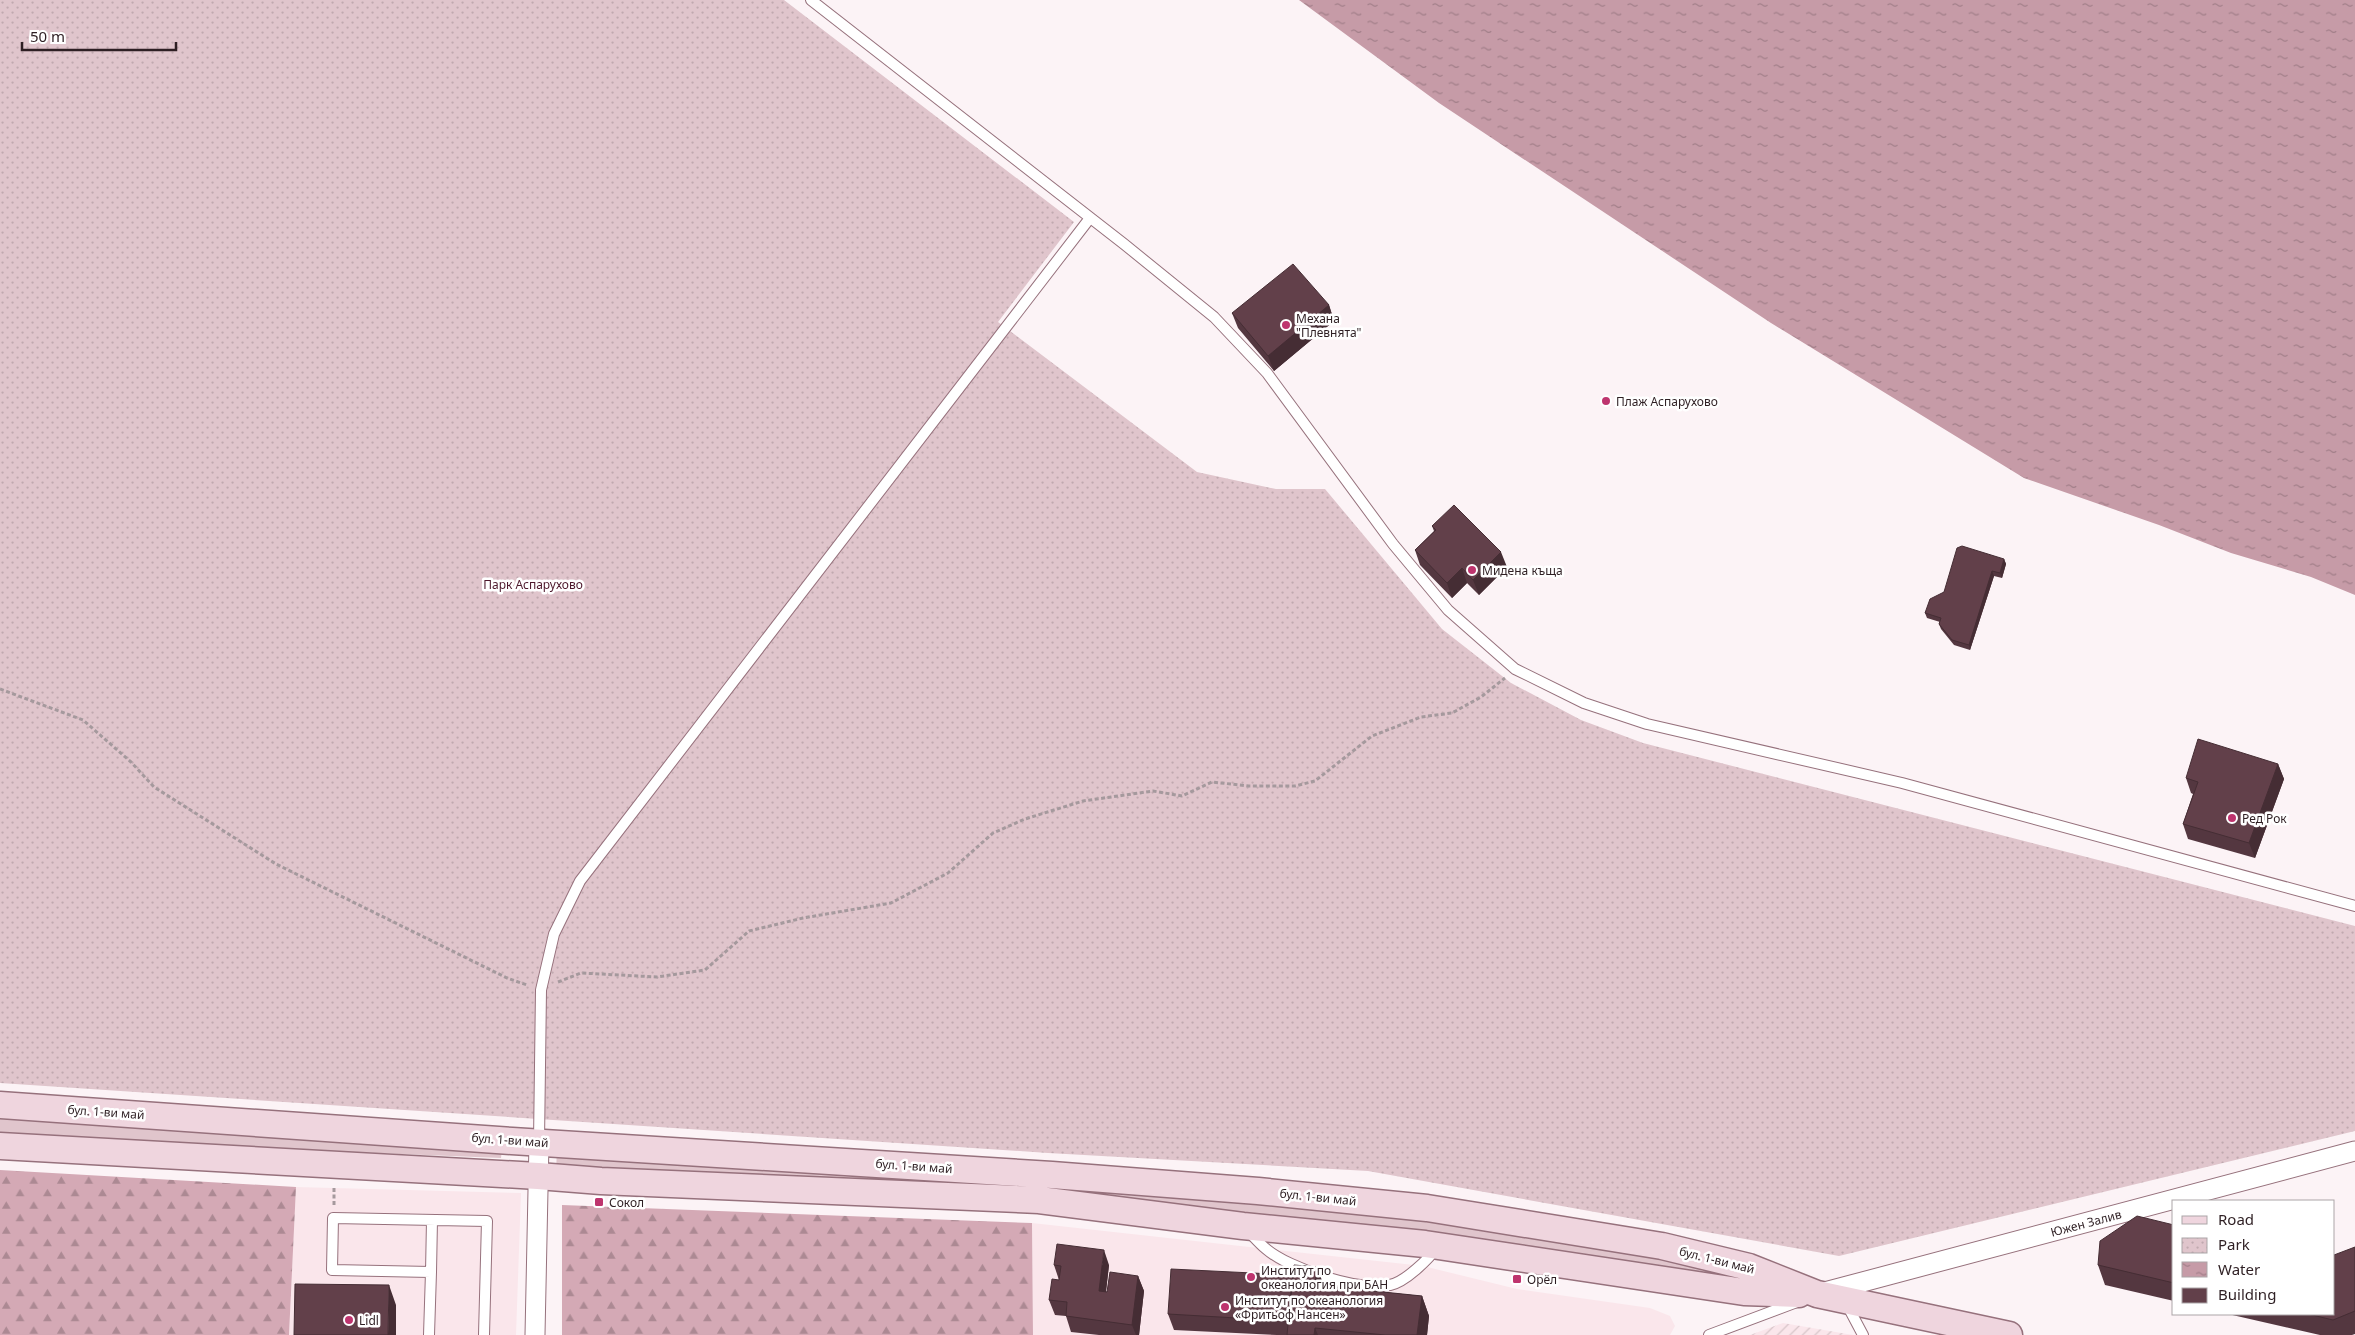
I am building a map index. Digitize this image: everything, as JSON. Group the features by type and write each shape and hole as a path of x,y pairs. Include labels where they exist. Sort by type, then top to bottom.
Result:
{"main road":[{"name":"бул. 1-ви май","path":"0,1105 1052,1175 1258,1191 1427,1208 1662,1246 1750,1267 1817,1294 2008,1335"},
{"name":"бул. 1-ви май","path":"0,1146 538,1176 601,1182 1039,1200 1243,1226 1437,1246 1744,1292 1817,1294"}],"street":[{"path":"535,1335 539,1142"},
{"name":"Южен Залив","path":"1817,1294 2355,1151"}],"lane":[{"path":"811,0 1214,317 1267,373 1393,544 1442,603 1515,669 1584,703 1647,724 1902,783 2355,906"},
{"path":"539,1142 541,990 554,934 580,881 1090,218"},
{"path":"431,1272 332,1270 333,1218 487,1221 484,1335"},
{"path":"429,1335 432,1220"},
{"path":"1243,1226 1266,1249 1296,1268 1334,1279 1374,1287 1393,1285 1428,1260 1437,1246"},
{"path":"1715,1334 1817,1294"},
{"path":"1844,1300 1863,1335"}],"path":[{"path":"0,689 83,720 131,762 154,787 276,864 507,978 541,990 581,973 657,977 705,970 749,931 802,918 891,903 948,873 993,833 1025,818 1083,800 1154,791 1182,796 1212,782 1249,786 1295,786 1315,781 1372,736 1421,717 1452,713 1481,698 1515,669"},
{"path":"333,1218 334,1164"}],"shaded area":[{"path":"296,1187 521,1193 516,1335 289,1335"},
{"name":"Институт по океанология при БАН","path":"1032,1223 1423,1266 1517,1289 1650,1308 1670,1316 1675,1326 1670,1335 1033,1335"},
{"path":"1783,1323 1853,1335 1750,1335"}],"green space":[{"name":"Парк Аспарухово","path":"0,0 784,0 1074,222 998,322 1197,472 1276,489 1325,489 1442,629 1511,683 1581,720 1643,743 2355,926 2355,1131 1839,1256 1368,1171 1048,1153 0,1083"},
{"path":"0,1111 502,1149 501,1158 0,1138"},
{"path":"557,1144 1258,1191 1662,1246 1817,1294 1243,1226 556,1177"},
{"path":"0,1170 296,1187 289,1335 0,1335"},
{"path":"562,1205 1032,1223 1033,1335 562,1335"}],"water":[{"path":"1299,0 2355,0 2355,595 2311,577 2231,553 2159,525 2024,478 1771,323 1439,103"}],"building":[{"name":"Механа \"Плевнята\"","path":"1293,264 1329,305 1268,356 1232,313"},
{"path":"1454,505 1501,552 1473,580 1462,568 1447,583 1415,550 1436,530 1432,526"},
{"path":"1962,546 2004,559 2000,573 1992,571 1969,645 1952,640 1939,624 1941,618 1925,613 1930,599 1944,592 1957,548"},
{"name":"Ред Рок","path":"2198,739 2278,764 2249,843 2183,824 2198,782 2186,778"},
{"path":"2137,1216 2172,1225 2172,1283 2098,1265 2100,1241"},
{"path":"1057,1244 1104,1250 1099,1291 1107,1292 1110,1272 1138,1276 1132,1325 1066,1316 1067,1302 1049,1300 1052,1279 1059,1280 1061,1266 1054,1265"},
{"path":"2355,1247 2355,1311 2333,1320 2312,1315 2335,1315 2335,1255"},
{"path":"1294,1265 1317,1267 1315,1285 1422,1296 1417,1335 1385,1335 1315,1328 1314,1335 1287,1335"},
{"path":"1171,1269 1293,1275 1288,1321 1168,1314"},
{"path":"295,1284 389,1285 388,1335 294,1335"}],"place":[{"name":"Механа \"Плевнята\"","path":"1286,325"},
{"name":"Плаж Аспарухово","path":"1606,401"},
{"name":"Мидена къща","path":"1472,570"},
{"name":"Ред Рок","path":"2232,818"},
{"name":"Сокол","path":"599,1202"},
{"name":"Институт по океанология при БАН","path":"1251,1277"},
{"name":"Орёл","path":"1517,1279"},
{"name":"Институт по океанология «Фритьоф Нансен»","path":"1225,1307"},
{"name":"Lidl","path":"349,1320"}]}
